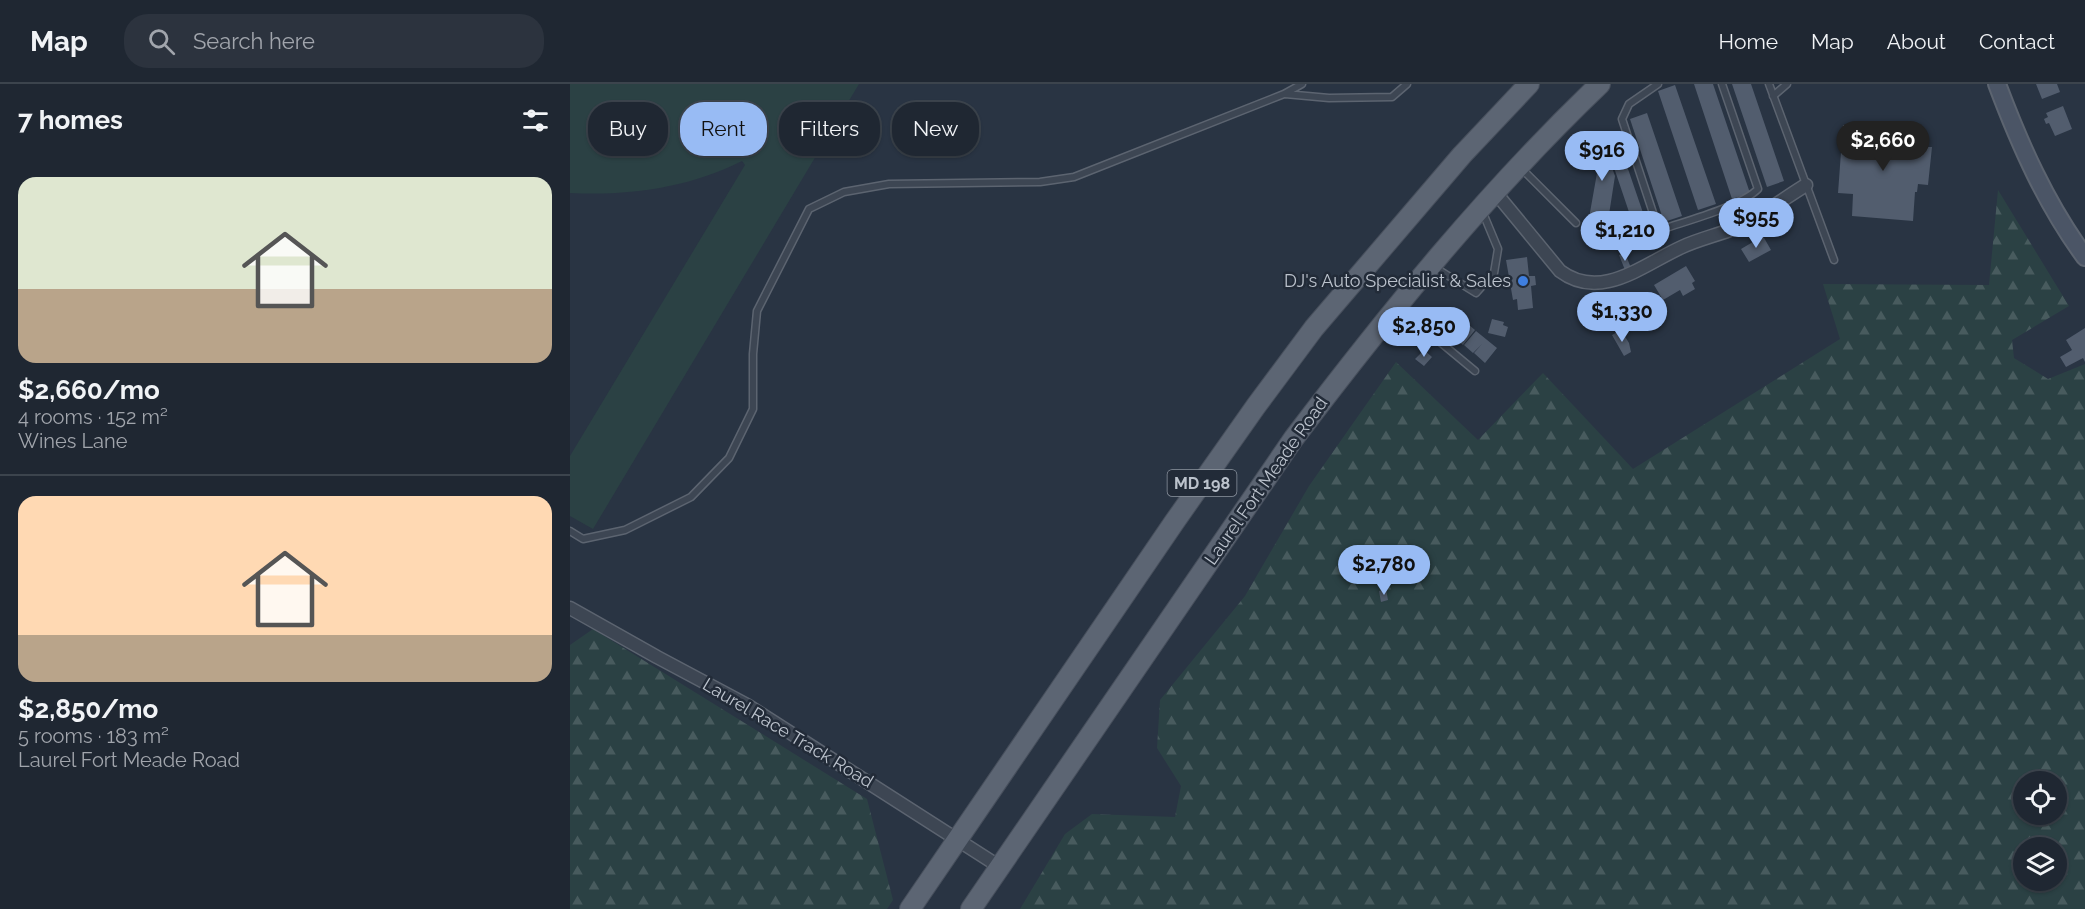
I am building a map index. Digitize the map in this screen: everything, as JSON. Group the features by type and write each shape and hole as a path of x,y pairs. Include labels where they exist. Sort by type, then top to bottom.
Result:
{"main road":[{"name":"MD 198","path":"910,909 1175,521 1314,328 1462,155 1529,84"},
{"name":"Laurel Fort Meade Road","path":"971,909 1294,438 1431,265 1495,192 1600,84"}],"street":[{"path":"1997,84 2033,172 2085,257"},
{"path":"1495,192 1560,271 1570,279 1583,283 1605,282 1652,264 1696,240 1736,227 1806,185"},
{"name":"Laurel Race Track Road","path":"570,608 747,705 1000,867"}],"lane":[{"path":"570,531 583,539 625,530 691,497 729,458 753,409 753,354 757,311 809,209 844,192 889,184 1040,182 1074,177 1284,94 1302,84"},
{"path":"1284,94 1329,98 1392,97 1407,84"},
{"path":"1658,84 1629,104 1622,119 1660,229 1751,196 1758,189 1722,84"},
{"path":"1769,84 1834,261"},
{"path":"1773,96 1787,84"},
{"path":"1520,166 1576,223"},
{"path":"1431,265 1476,293 1482,287 1494,273 1498,249 1481,208"},
{"path":"1397,306 1475,371"}],"green space":[{"path":"570,84 859,84 848,102 779,102 779,156 816,156 593,529 570,516 570,456 745,165 742,161 701,178 658,188 614,193 570,193"},
{"path":"1998,190 2069,306 2012,340 2014,358 2048,379 2085,364 2085,909 1020,909 1065,834 1092,814 1175,817 1181,786 1157,748 1160,700 1245,596 1309,486 1396,362 1478,440 1543,373 1633,469 1840,339 1823,284 1989,285"},
{"path":"593,629 867,799 893,900 887,909 570,909 570,645"}],"building":[{"path":"1694,84 1713,84 1750,193 1732,199"},
{"path":"1732,84 1751,84 1784,181 1767,187"},
{"path":"2036,84 2057,84 2060,92 2042,99"},
{"path":"1675,85 1716,204 1698,210 1658,91"},
{"path":"2063,106 2072,129 2055,136 2049,123 2046,124 2044,119 2048,117 2046,113"},
{"path":"1647,113 1682,216 1664,222 1630,119"},
{"path":"1843,125 1859,126 1858,130 1924,135 1923,147 1932,147 1928,185 1918,184 1917,192 1915,192 1913,221 1852,216 1853,194 1838,193"},
{"path":"1615,131 1652,239 1625,247 1616,219 1630,215 1603,135"},
{"path":"1600,135 1615,176 1608,221 1589,218 1597,173 1588,148"},
{"path":"1595,222 1607,225 1603,241 1591,237"},
{"path":"1763,236 1771,250 1749,262 1741,249"},
{"path":"1625,253 1631,268 1625,270 1619,255"},
{"name":"DJ's Auto Specialist & Sales","path":"1527,257 1529,276 1535,276 1536,285 1531,286 1533,308 1518,310 1517,299 1513,300 1506,260"},
{"path":"1686,266 1695,281 1692,283 1695,289 1683,296 1680,290 1663,300 1654,285"},
{"path":"1658,299 1664,309 1659,311 1654,302"},
{"path":"1623,303 1632,317 1613,325 1607,315"},
{"path":"1445,311 1466,329 1469,325 1475,330 1463,345 1457,340 1462,332 1455,341 1434,323"},
{"path":"1492,319 1504,322 1503,325 1508,327 1505,337 1488,333"},
{"path":"2085,328 2085,362 2083,358 2066,367 2060,357 2072,350 2066,340"},
{"path":"1621,330 1629,343 1631,352 1624,356 1612,335"},
{"path":"1476,331 1497,348 1485,363 1474,353 1482,344 1473,353 1464,345"},
{"path":"1424,350 1432,357 1424,366 1415,359"},
{"path":"1386,589 1388,600 1381,602 1379,591"}],"place":[{"name":"DJ's Auto Specialist & Sales","path":"1523,281"}]}
